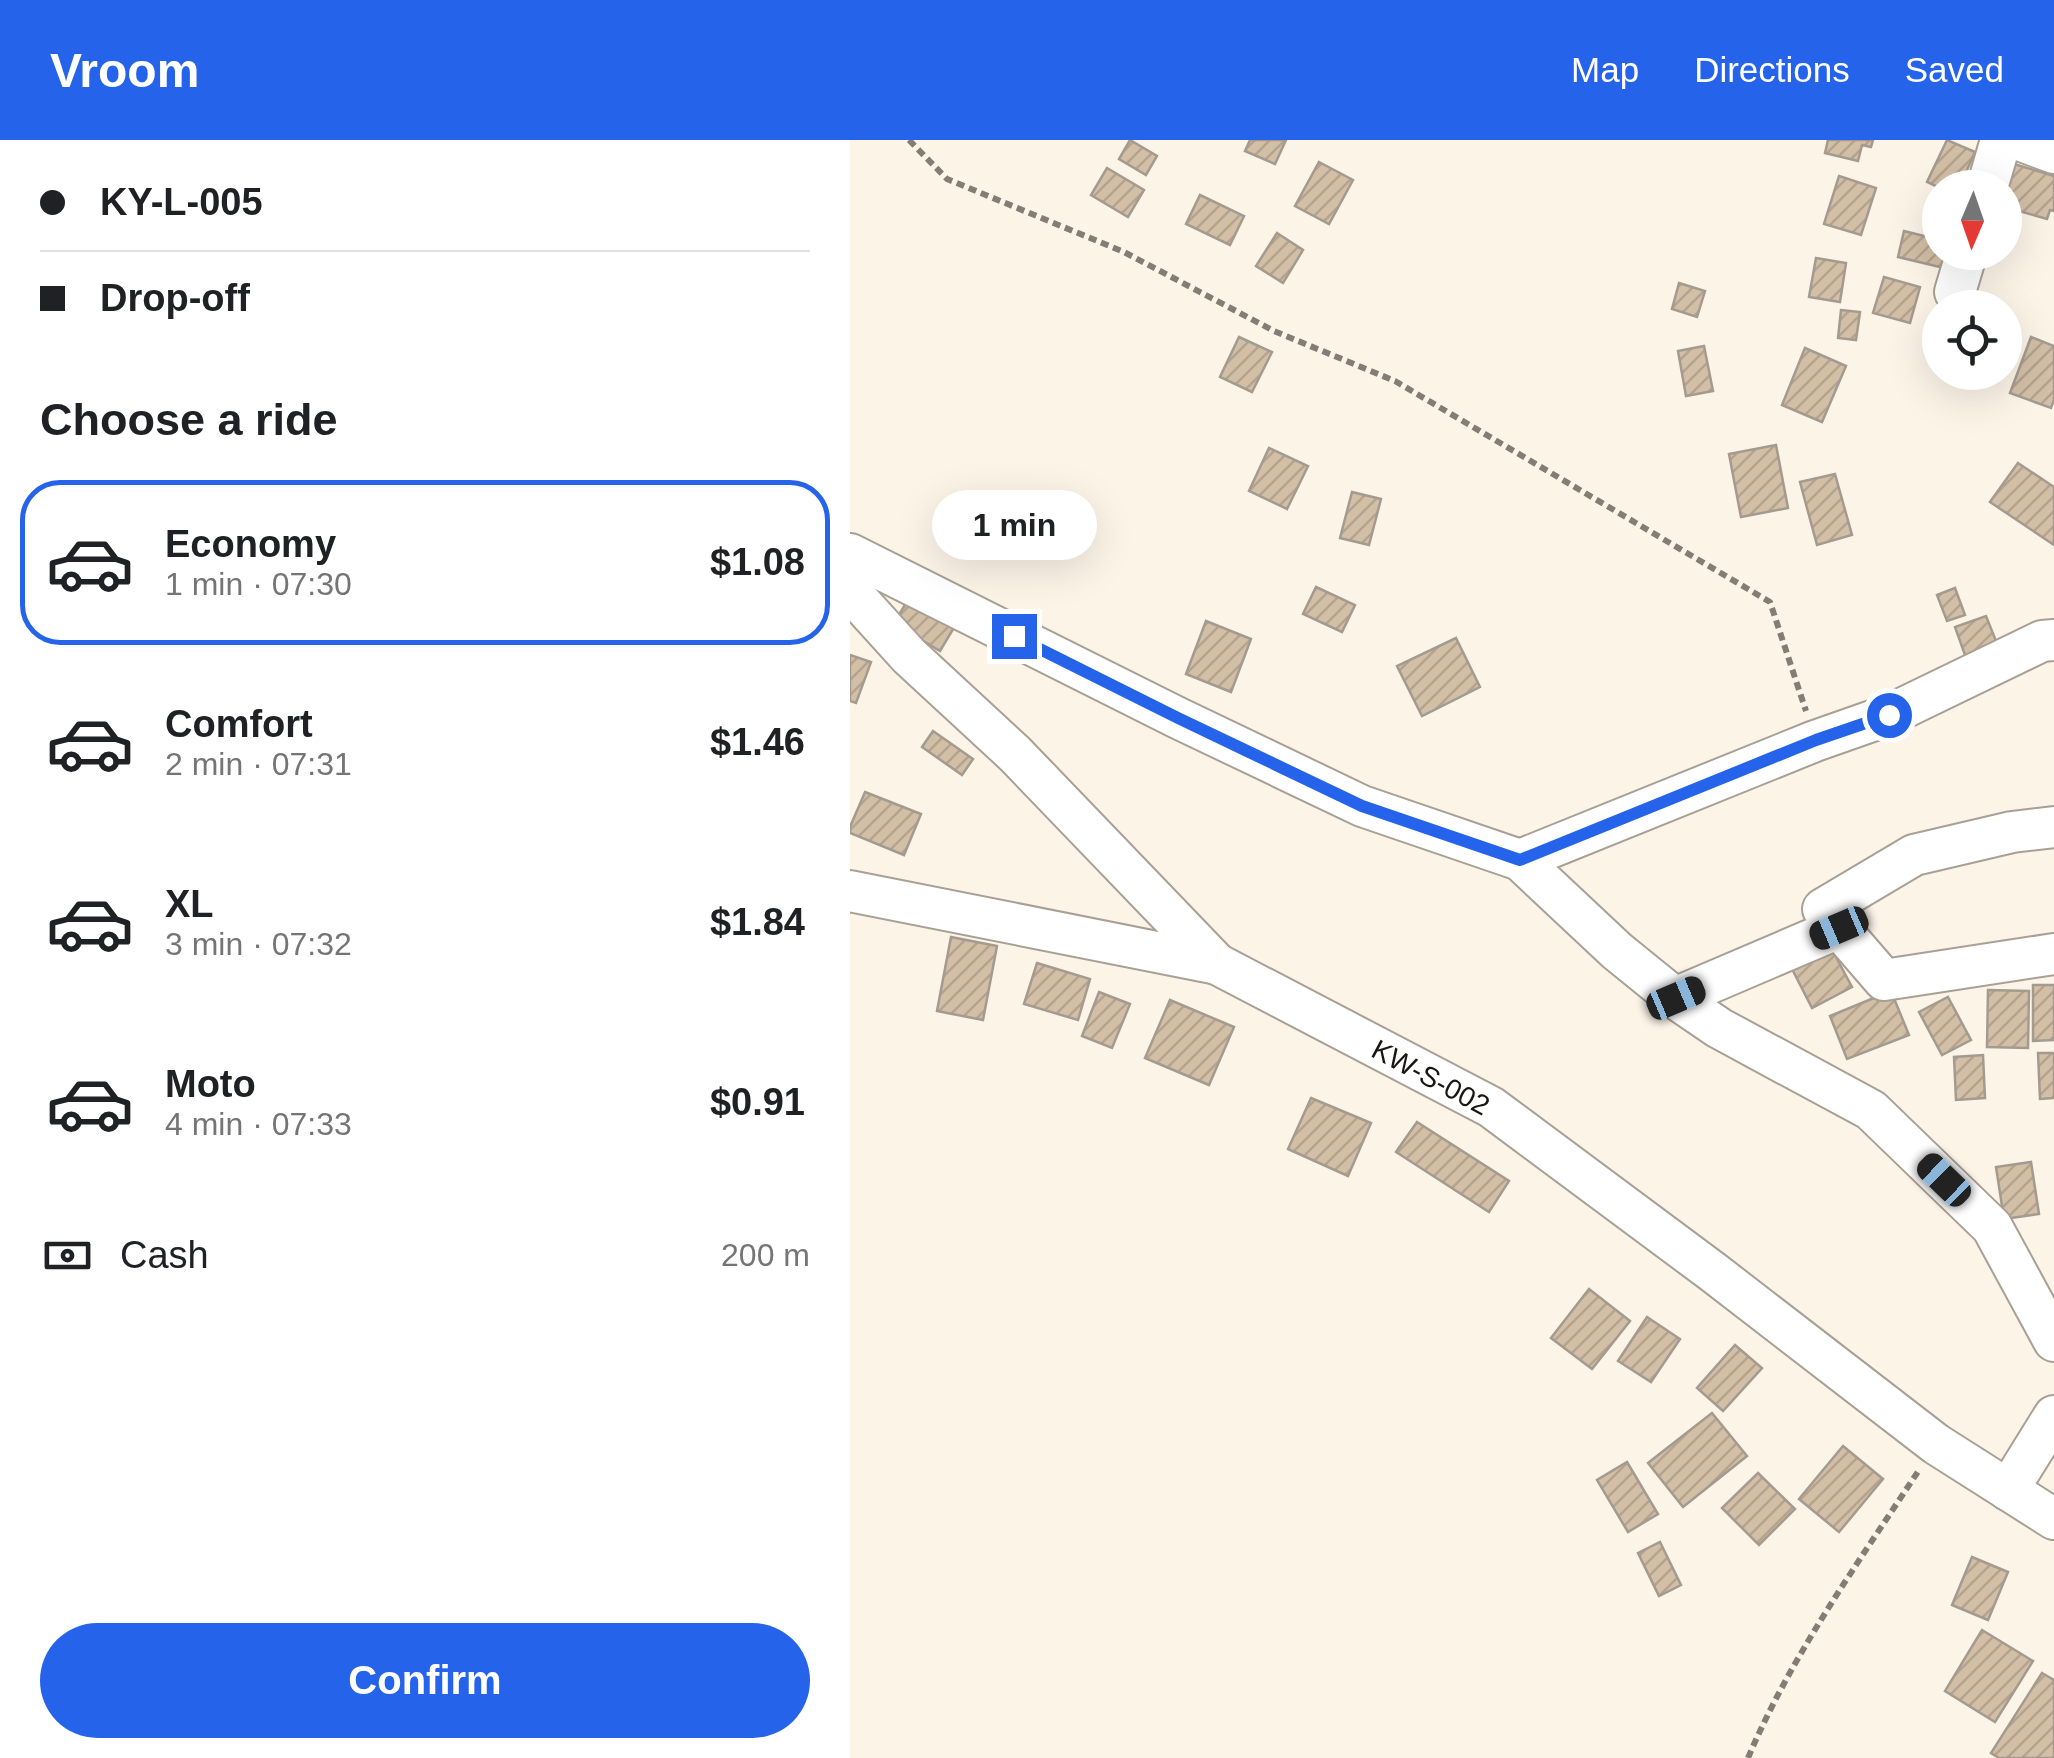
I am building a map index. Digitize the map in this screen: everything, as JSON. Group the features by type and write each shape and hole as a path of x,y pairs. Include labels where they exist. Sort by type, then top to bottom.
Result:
{"street":[{"path":"1993,170 2002,140"},
{"path":"2019,140 2054,153"},
{"path":"850,554 1362,806 1520,860 1617,951 1718,1028 1871,1110 1992,1227 2054,1341"},
{"name":"KW-S-002","path":"850,592 910,656 1016,754 1217,964 1491,1107 1936,1444 2054,1520"},
{"path":"1520,860 1816,740 1889,715 2042,641 2054,640"},
{"path":"2054,827 2012,832 1914,855 1823,909 1884,980 2054,954"},
{"path":"850,891 1217,964"},
{"path":"1676,998 1839,928"},
{"path":"2008,1490 2054,1416"}],"path":[{"path":"910,140 947,179 1124,252 1274,331 1395,381 1770,602 1816,740"},
{"path":"1748,1758 1762,1724 1818,1625 1936,1444"}],"building":[{"path":"1130,140 1157,156 1146,175 1119,159"},
{"path":"1250,140 1286,140 1275,164 1245,151"},
{"path":"1828,140 1873,140 1871,147 1862,145 1858,161 1825,153"},
{"path":"1947,140 1975,152 1967,170 1933,170"},
{"path":"1319,162 1353,180 1329,224 1295,206"},
{"path":"2014,164 2054,176 2054,211 2050,210 2047,219 2022,212 2022,170 2012,170"},
{"path":"1107,168 1144,190 1128,217 1091,195"},
{"path":"1839,176 1876,188 1861,235 1824,224"},
{"path":"1200,195 1244,216 1230,245 1186,224"},
{"path":"1904,231 1922,236 1922,263 1898,257"},
{"path":"1277,233 1303,250 1283,283 1256,266"},
{"path":"1816,258 1846,263 1840,302 1809,297"},
{"path":"1884,277 1920,287 1910,323 1873,313"},
{"path":"1679,283 1705,291 1697,317 1672,309"},
{"path":"1841,310 1860,312 1856,340 1838,338"},
{"path":"1239,337 1272,352 1252,392 1220,377"},
{"path":"2031,337 2054,346 2051,408 2010,393 2022,390 2022,361"},
{"path":"1704,346 1713,391 1686,396 1678,351"},
{"path":"1805,348 1846,366 1822,422 1782,405"},
{"path":"1776,445 1788,508 1741,517 1729,454"},
{"path":"1269,448 1308,466 1287,509 1249,491"},
{"path":"2018,463 2054,487 2054,545 1990,502"},
{"path":"1835,474 1852,535 1817,545 1800,482"},
{"path":"1352,492 1381,499 1369,545 1340,538"},
{"path":"1316,587 1355,605 1342,632 1303,614"},
{"path":"1955,588 1965,615 1947,621 1937,595"},
{"path":"909,598 955,626 940,651 894,623"},
{"path":"1986,616 1998,646 1966,658 1955,627"},
{"path":"1206,621 1251,639 1231,692 1186,674"},
{"path":"1456,638 1480,687 1422,716 1397,666"},
{"path":"850,655 871,662 856,703 850,701"},
{"path":"933,731 973,759 962,775 922,747"},
{"path":"865,792 921,814 904,855 850,833"},
{"path":"951,937 997,946 983,1020 937,1011"},
{"path":"1829,944 1852,987 1812,1008 1790,965"},
{"path":"1037,963 1090,979 1078,1020 1024,1004"},
{"path":"2033,985 2054,985 2054,1040 2033,1041"},
{"path":"1988,990 2029,991 2028,1048 1987,1047"},
{"path":"1891,991 1909,1035 1847,1059 1830,1016"},
{"path":"1099,992 1130,1004 1112,1048 1082,1036"},
{"path":"1948,997 1971,1040 1942,1055 1919,1012"},
{"path":"1170,1000 1234,1027 1209,1085 1145,1058"},
{"path":"2038,1053 2054,1053 2054,1098 2040,1099"},
{"path":"1983,1055 1985,1098 1956,1100 1954,1057"},
{"path":"1311,1098 1371,1123 1348,1176 1288,1149"},
{"path":"1417,1122 1509,1181 1489,1212 1396,1152"},
{"path":"2031,1162 2039,1214 2004,1219 1996,1167"},
{"path":"1589,1289 1630,1321 1592,1369 1551,1338"},
{"path":"1647,1317 1680,1339 1651,1382 1618,1361"},
{"path":"1735,1345 1762,1368 1723,1411 1697,1388"},
{"path":"1712,1413 1747,1456 1683,1507 1648,1463"},
{"path":"1843,1446 1883,1479 1839,1532 1799,1499"},
{"path":"1627,1462 1658,1514 1628,1532 1597,1480"},
{"path":"1758,1473 1795,1509 1759,1545 1722,1508"},
{"path":"1660,1542 1681,1585 1659,1596 1638,1553"},
{"path":"1972,1557 2008,1572 1988,1620 1952,1605"},
{"path":"1982,1630 2033,1661 1995,1722 1945,1691"},
{"path":"2042,1673 2054,1680 2054,1758 1999,1758 1991,1753"}],"route":[{"path":"1014,636 1362,806 1520,860 1816,740 1889,715"}]}
